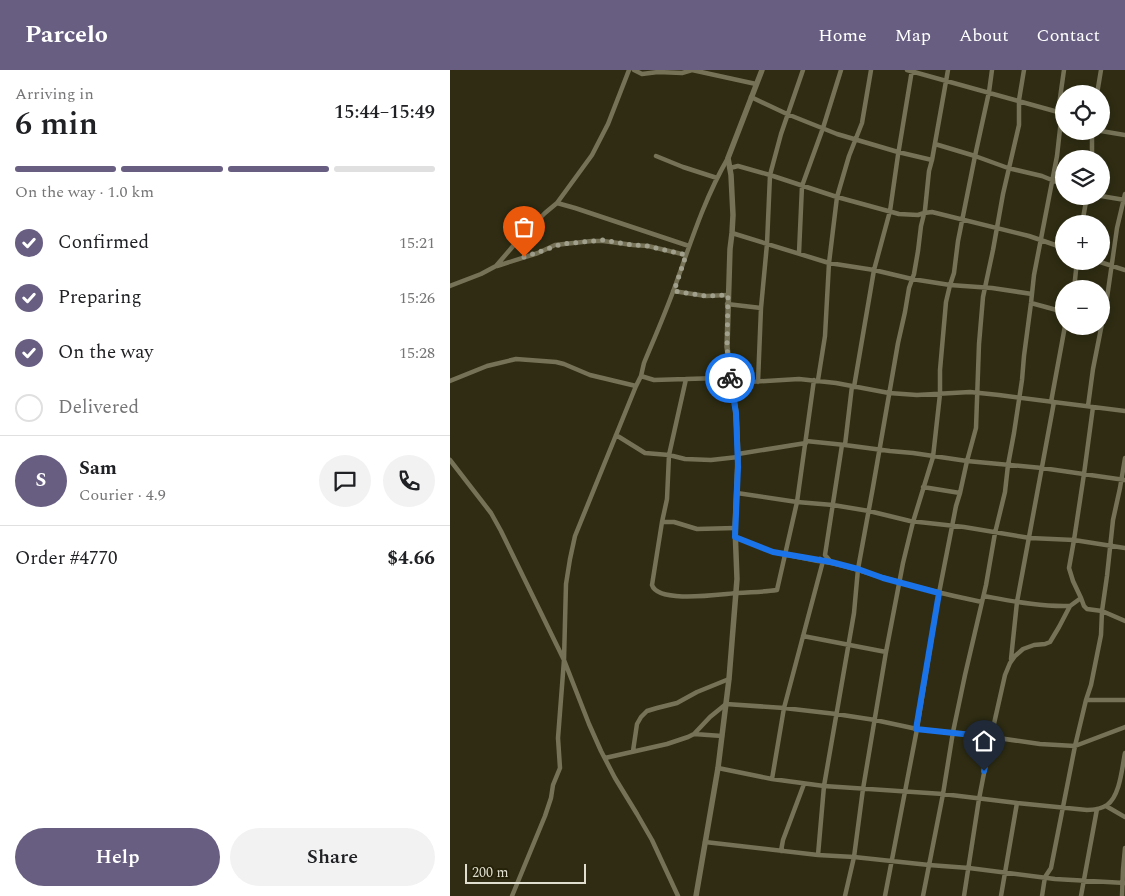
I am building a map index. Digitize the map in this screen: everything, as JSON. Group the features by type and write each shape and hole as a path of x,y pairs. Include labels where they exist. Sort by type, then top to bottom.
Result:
{"street":[{"path":"496,266 520,238 557,203 592,155 608,124 629,70"},
{"path":"634,70 642,74 658,72 682,73 692,70 756,84"},
{"path":"512,896 548,807 553,785 560,768 558,738 564,660 565,608 570,559 575,536 641,376 644,364 674,291 689,246 717,178 728,158 762,70"},
{"path":"758,382 770,175 787,114 803,70"},
{"path":"799,253 802,186 841,70"},
{"path":"686,379 669,455 667,499 652,585 653,589 655,592 665,595 705,597 777,590 797,502 816,380 825,336 829,263 837,196 849,156 862,123 871,70"},
{"path":"772,780 784,708 820,561 825,555 832,505 874,270 890,211 911,70 1055,111"},
{"path":"818,855 824,786 854,613 858,569 909,288 918,252 929,171 948,70"},
{"path":"845,896 854,857 874,720 899,582 913,522 933,457 940,394 940,370 946,302 954,273 958,241 990,92 992,70"},
{"path":"885,896 952,526 976,428 978,344 983,297 1018,125 1019,100 1024,70"},
{"path":"1062,85 1064,70"},
{"path":"1098,85 1100,70"},
{"path":"751,97 837,134 932,160"},
{"path":"1110,134 1125,135"},
{"path":"923,896 944,794 953,732 1005,492 1020,397 1035,266 1059,140"},
{"path":"935,144 1008,168 1055,180"},
{"path":"656,156 717,178"},
{"path":"696,896 718,768 737,593 735,528 738,456 736,413 727,347 727,304 732,233 732,175 728,158"},
{"path":"730,168 738,166 899,214 918,215 932,212 1055,245"},
{"path":"1108,280 1120,211 1125,198 1110,197"},
{"path":"557,203 689,246"},
{"path":"732,233 829,263 950,285 1032,294"},
{"path":"450,286 496,266 562,244 603,240 648,246 686,255"},
{"path":"1111,266 1125,270"},
{"path":"674,291 706,296 728,295"},
{"path":"1032,303 1055,309"},
{"path":"727,304 761,308"},
{"path":"1010,663 1017,602 1030,538 1064,335"},
{"path":"1101,335 1093,369 1084,474 1069,568 1073,581 1087,609 1102,611 1125,621"},
{"path":"450,381 507,360 528,359 564,364 590,375 636,386"},
{"path":"641,376 654,380 730,379 749,382 799,378 853,386 889,394 977,393 1125,411"},
{"path":"616,435 645,453 669,455 685,459 702,460 738,456 806,442 1042,468 1123,479"},
{"path":"1042,896 1045,878 1051,868 1075,746 1091,685 1101,635 1113,520 1123,479 1125,458"},
{"path":"450,460 491,513 501,531 564,660 589,724 605,758 652,840 678,896"},
{"path":"923,487 960,493"},
{"path":"737,493 869,511 913,522 964,527 1030,538 1074,540 1125,548"},
{"path":"662,522 674,522 697,529 735,528"},
{"path":"735,537 765,550 831,562 939,593 982,602"},
{"path":"825,555 831,562"},
{"path":"984,596 1017,602 1070,606"},
{"path":"964,896 979,799 1005,675 1010,663 1023,649 1034,644 1050,642 1070,606 1081,598"},
{"path":"1055,606 1066,614"},
{"path":"803,636 886,652"},
{"path":"633,751 637,724 641,716 657,708 677,703 697,692 729,679"},
{"path":"1086,700 1125,700"},
{"path":"694,734 726,704 836,714 916,729 1040,744 1075,746 1125,727"},
{"path":"605,758 667,744 694,734 722,736"},
{"path":"718,768 772,780 804,784 944,794 1087,810 1106,806 1111,801 1118,788 1125,753"},
{"path":"781,851 783,840 804,784"},
{"path":"1001,896 1018,803"},
{"path":"1106,806 1125,817"},
{"path":"1081,896 1097,809"},
{"path":"705,842 818,855 969,868 1045,878 1124,883"},
{"path":"1122,896 1125,848"},
{"path":"1051,868 1056,878"}],"way so far":[{"path":"524,257 555,245 603,240 648,246 686,255 674,291 706,296 728,295 727,347 730,378"}],"route":[{"path":"730,378 736,413 738,467 735,537 765,550 831,562 939,593 916,729 991,737 984,771"}]}
